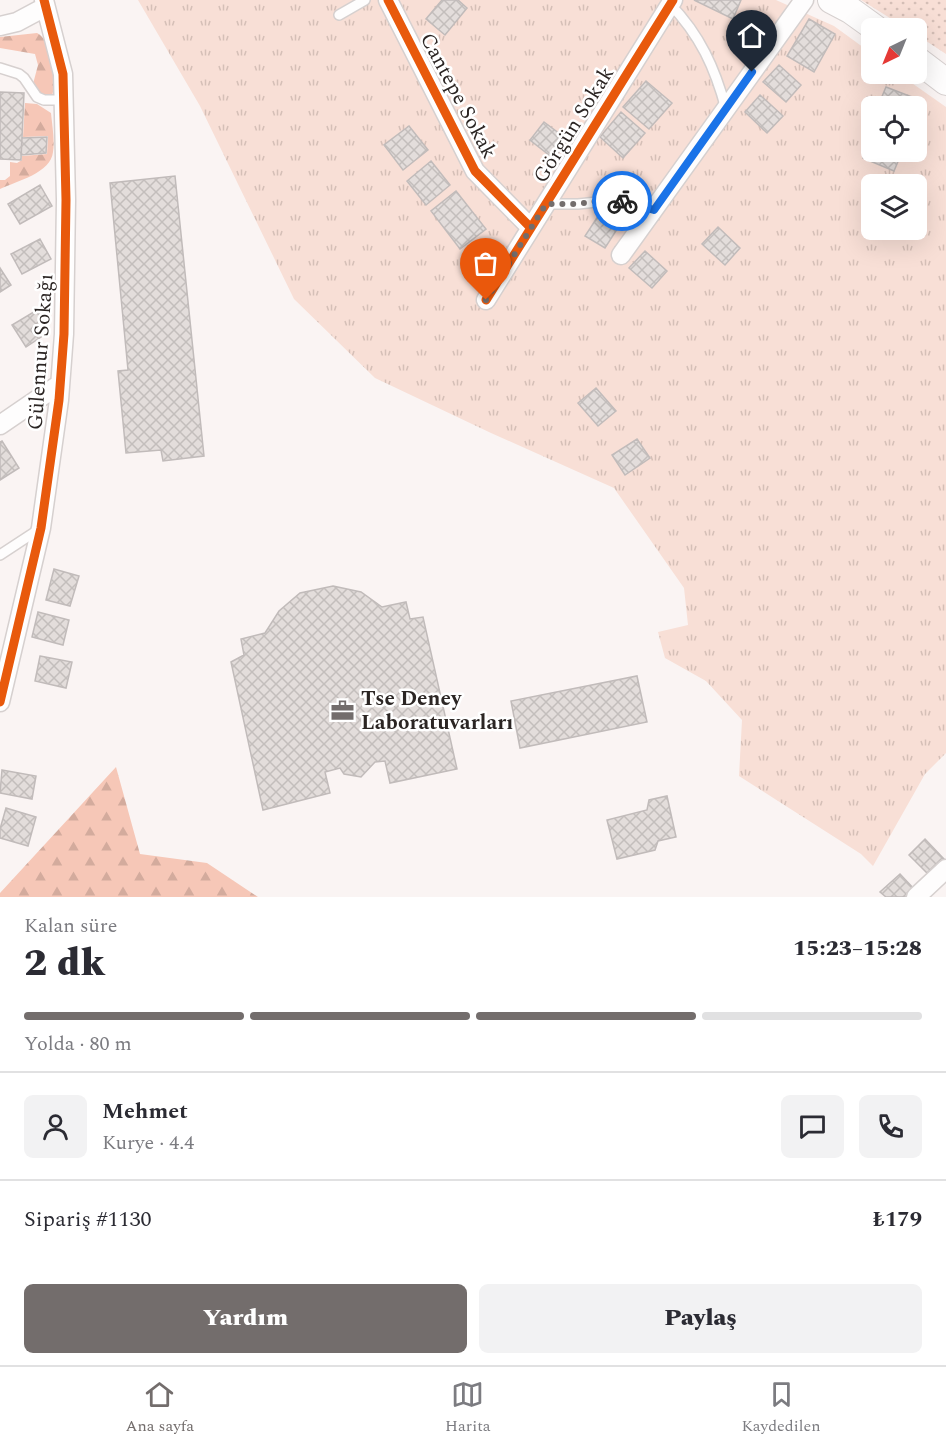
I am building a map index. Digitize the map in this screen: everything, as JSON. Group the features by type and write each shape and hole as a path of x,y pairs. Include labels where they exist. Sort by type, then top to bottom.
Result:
{"street":[{"path":"621,255 804,0"},
{"path":"831,0 861,18"},
{"name":"Cantepe Sokak","path":"390,1 475,171 531,228"},
{"name":"Görgün Sokak","path":"486,300 671,2"},
{"path":"0,26 17,22 45,3"},
{"name":"Gülennur Sokağı","path":"0,702 3,677 41,528 60,384 64,334 64,100 61,62 45,3"},
{"path":"927,67 946,82"},
{"path":"0,425 60,384"},
{"path":"916,897 946,869"}],"lane":[{"path":"339,15 365,0"},
{"path":"671,2 703,48 717,76 726,109"},
{"path":"0,68 19,74 37,97 64,100"},
{"path":"546,204 578,204 616,200 654,210"},
{"path":"0,555 41,528"}],"green space":[{"path":"138,0 776,0 834,26 861,46 861,84 913,84 946,107 946,753 925,774 873,866 861,854 739,776 742,720 706,681 665,658 658,632 688,625 684,588 614,488 375,378 294,299 200,106"},
{"path":"861,0 946,0 946,54 927,42 927,18 890,18"},
{"path":"37,33 47,44 50,52 54,71 52,96 41,93 33,84 38,65 35,54 0,48 0,37"},
{"path":"25,103 37,104 51,113 54,138 51,159 40,171 0,189 0,180 5,180 10,176 10,162 17,163 22,160 22,156 47,154 48,136 23,137"},
{"path":"116,767 140,854 207,863 258,897 0,897 0,893"}],"building":[{"path":"442,0 458,0 467,8 445,35 426,19"},
{"path":"694,0 741,0 733,19"},
{"path":"809,19 835,34 814,72 787,56"},
{"path":"779,65 801,85 786,102 763,82"},
{"path":"646,81 672,103 649,129 623,107"},
{"path":"886,87 909,96 882,96"},
{"path":"0,92 24,93 21,160 0,159"},
{"path":"760,95 783,116 767,133 745,112"},
{"path":"621,112 645,133 623,158 600,137"},
{"path":"544,122 568,140 554,159 530,140"},
{"path":"409,126 428,150 403,170 384,145"},
{"path":"47,137 46,153 21,155 22,138"},
{"path":"431,161 450,185 426,205 407,181"},
{"path":"873,162 898,162 894,171"},
{"path":"175,176 204,456 163,461 161,450 126,453 118,371 128,370 110,183"},
{"path":"40,185 52,206 20,224 8,204"},
{"path":"456,191 486,229 460,249 431,211"},
{"path":"602,210 621,223 605,248 585,236"},
{"path":"718,227 740,248 725,265 702,244"},
{"path":"40,239 51,259 22,274 11,254"},
{"path":"645,251 667,271 652,288 629,268"},
{"path":"0,268 11,285 0,292"},
{"path":"37,310 50,331 26,347 12,325"},
{"path":"596,388 616,411 598,426 578,403"},
{"path":"637,439 650,458 625,475 612,455"},
{"path":"2,441 19,468 0,480 0,442"},
{"path":"54,569 79,576 70,606 46,600"},
{"name":"Tse Deney Laboratuvarları","path":"333,586 361,592 382,607 406,602 410,619 423,617 457,769 390,783 385,761 375,762 361,777 344,774 340,768 325,772 330,793 263,810 231,662 244,655 241,639 265,633 279,611 300,593"},
{"path":"38,612 69,620 63,645 32,637"},
{"path":"40,656 72,662 66,688 35,681"},
{"path":"637,676 647,722 520,748 511,701"},
{"path":"2,770 36,776 32,799 0,793"},
{"path":"667,796 676,837 658,841 655,850 617,859 607,820 647,810 649,800"},
{"path":"6,808 36,817 28,846 0,838"},
{"path":"925,839 946,861 930,876 909,855"},
{"path":"900,874 915,890 907,897 886,897 880,892"}],"cycle path":[{"path":"0,702 41,528 59,400 64,334 66,200 63,74 44,0"},
{"path":"388,0 475,171 531,228"},
{"path":"486,300 673,0"}],"way so far":[{"path":"486,300 546,204 622,201"}],"place":[{"name":"Tse Deney Laboratuvarları","path":"343,711"}],"route":[{"path":"622,201 654,210 752,72"}]}
